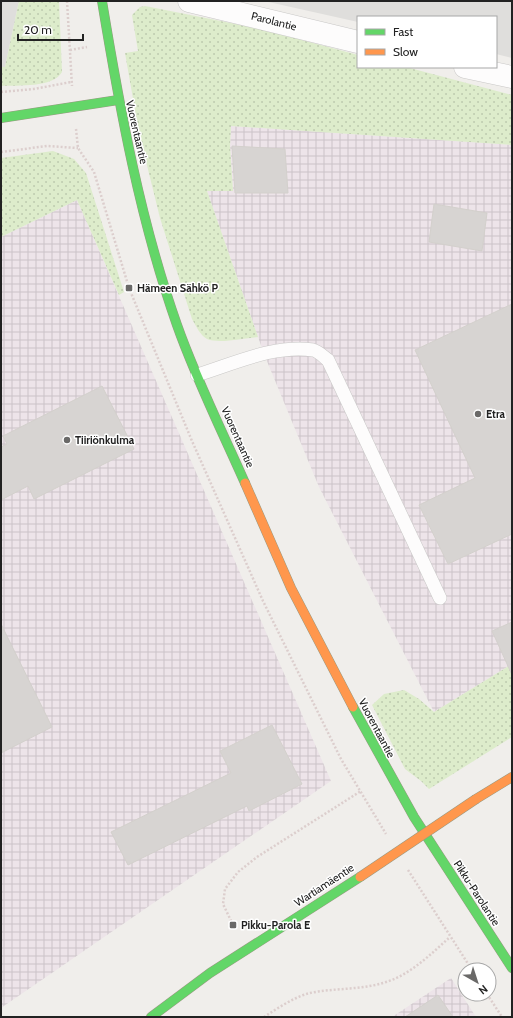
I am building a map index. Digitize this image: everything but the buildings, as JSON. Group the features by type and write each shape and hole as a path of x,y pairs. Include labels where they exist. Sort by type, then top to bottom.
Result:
{"main road":[{"name":"Vuorentaantie","path":"102,1 118,100 148,233 177,325 197,375 291,588 371,743 435,850"},
{"path":"1,118 118,100"},
{"name":"Wartiamäentie","path":"151,1017 210,973 512,777"},
{"name":"Pikku-Parolantie","path":"435,850 512,968"}],"street":[{"name":"Parolantie","path":"189,1 357,42"},
{"path":"470,68 512,77"}],"lane":[{"path":"197,375 266,353 292,350 314,350 328,360 440,598"}],"path":[{"path":"67,1 71,82 78,148 94,172 128,288 195,448 263,601 341,759 389,839"},
{"path":"1,92 34,89 71,82"},
{"path":"1,152 47,146 78,148"},
{"path":"233,925 222,904 225,889 238,872 256,858 361,791"},
{"path":"406,866 467,962"},
{"path":"264,1017 278,1007 309,993 362,987 389,981 422,962 450,937"},
{"path":"492,1002 502,1017"}],"shaded area":[{"path":"1,1 19,1 5,67 1,67"},
{"path":"264,1 512,1 512,58 497,54 497,16 357,16 357,22"},
{"path":"231,126 512,145 512,664 434,712 319,487 264,354 207,191 233,191 230,146"},
{"path":"77,200 331,781 1,1008 1,237"},
{"path":"451,978 457,987 457,1002 466,1002 476,1017 392,1017"}],"green space":[{"path":"19,1 59,1 62,72 51,81 43,83 34,85 1,86 1,67 5,67"},
{"path":"145,6 261,29 357,55 357,68 410,68 512,95 512,145 231,126 230,146 233,191 207,191 258,337 225,341 207,339 200,333 192,319 160,218 139,133 125,53 138,51 132,15 140,7"},
{"path":"53,151 74,159 86,173 124,292 119,295 77,200 1,237 1,158"},
{"path":"512,664 512,737 429,789 405,769 372,705 384,694 404,690 419,699 434,712"}],"traffic: fast":[{"path":"102,1 132,164 152,245 177,325 192,365 245,483"},
{"path":"1,118 118,100"},
{"path":"353,707 414,817 512,968"},
{"path":"151,1017 210,973 360,877"}],"traffic: slow":[{"path":"245,483 291,588 353,707"},
{"path":"476,799 512,777"},
{"path":"360,877 476,799"}],"place":[{"name":"Hämeen Sähkö P","path":"129,288"},
{"name":"Etra","path":"478,414"},
{"name":"Tiiriönkulma","path":"67,440"},
{"name":"Pikku-Parola E","path":"233,925"}]}
